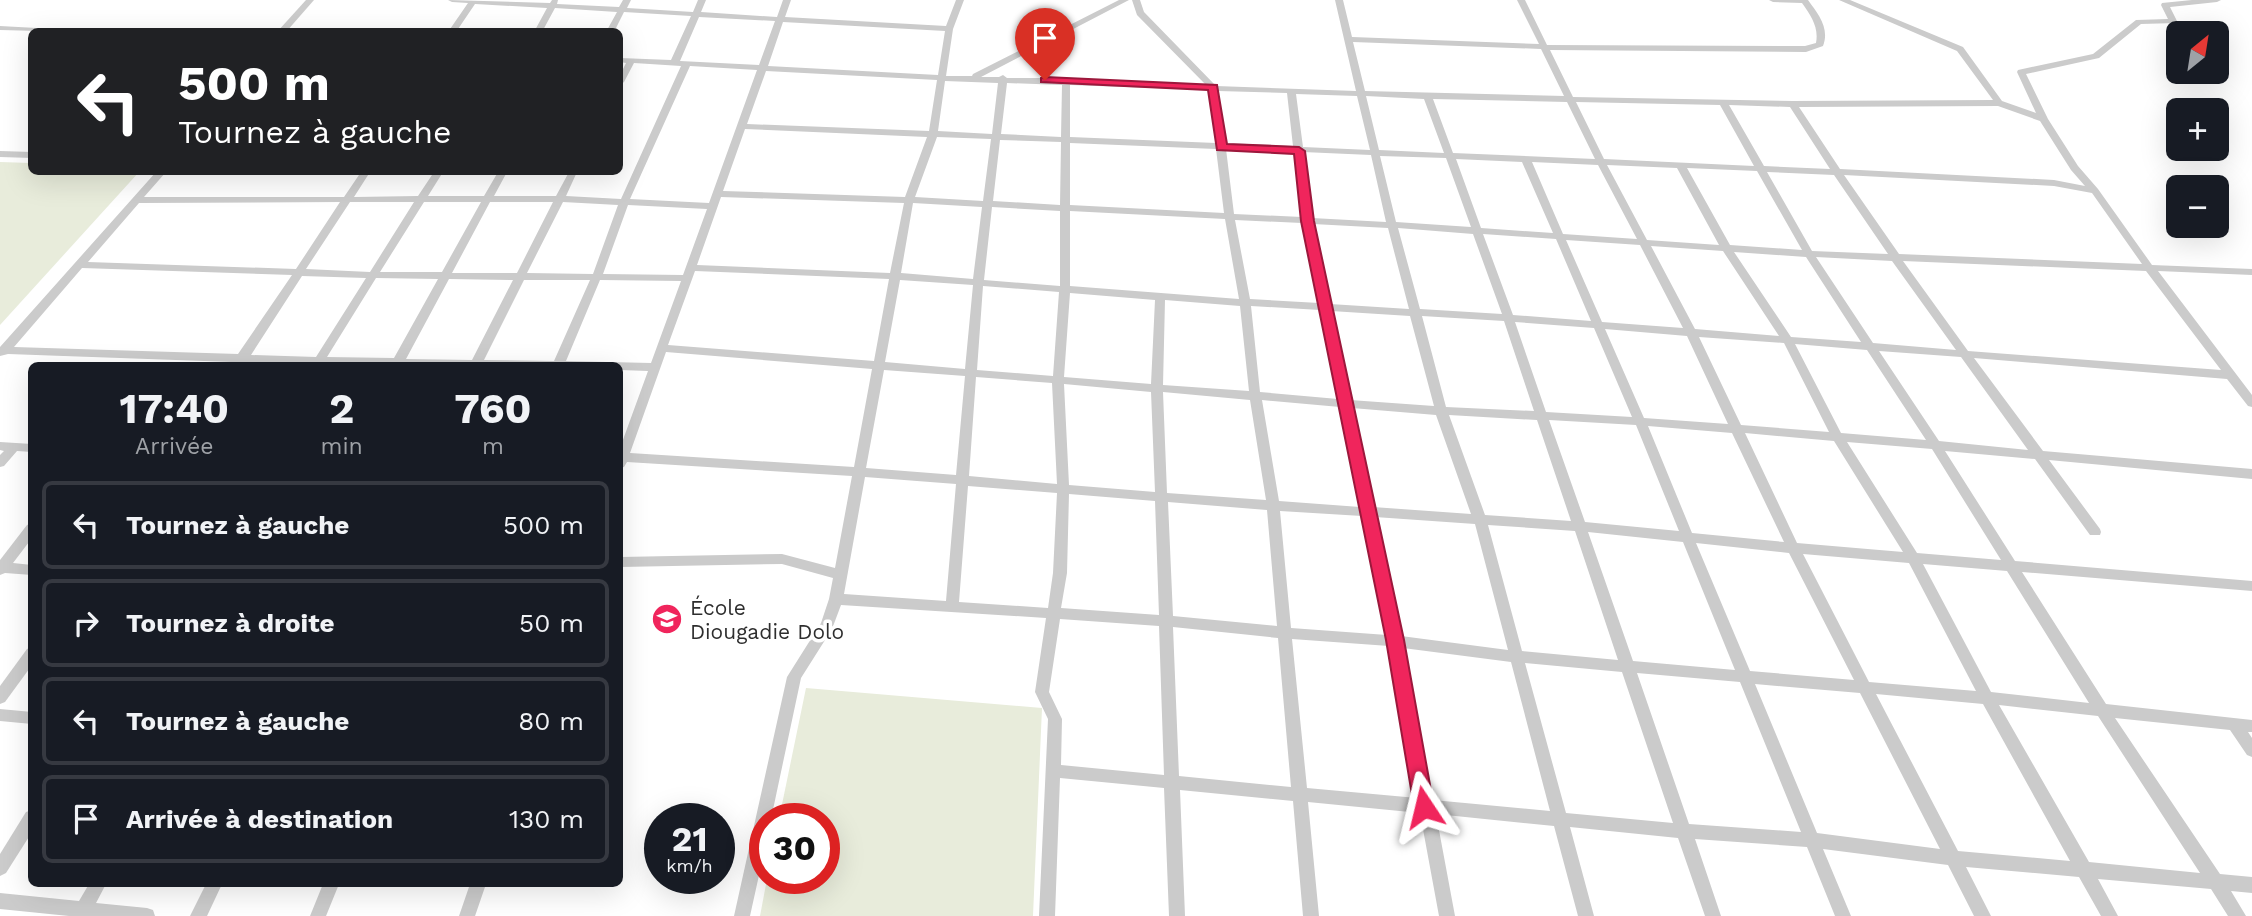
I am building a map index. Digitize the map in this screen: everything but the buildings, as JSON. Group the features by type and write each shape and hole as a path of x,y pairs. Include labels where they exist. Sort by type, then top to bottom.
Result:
{"street":[{"path":"285,28 310,0"},
{"path":"452,0 554,3 948,29"},
{"path":"612,28 627,0"},
{"path":"675,62 702,0"},
{"path":"623,454 787,0"},
{"path":"742,916 794,677 827,625 836,599 909,200 933,134 948,29 960,0"},
{"path":"973,78 1125,0"},
{"path":"1136,0 1140,13 1213,87 1230,218 1245,303 1255,396 1273,505 1311,916"},
{"path":"1339,0 1374,154 1441,411 1480,520 1586,916"},
{"path":"1521,0 1601,162 1691,332 1793,548 1983,916"},
{"path":"1348,39 1544,47 1806,49 1820,44 1823,37 1821,27 1805,0 1773,0"},
{"path":"1843,0 1960,49 1999,103"},
{"path":"2217,0 2165,5 2173,21 2138,22 2096,56 2021,72 2043,119 2074,168 2095,191 2252,403"},
{"path":"455,28 474,1"},
{"path":"540,28 554,3"},
{"path":"0,28 28,30"},
{"path":"623,60 943,78 1003,78 1428,96 1793,104 1999,103 2043,119"},
{"path":"623,76 631,61"},
{"path":"560,362 597,276 624,202 687,63"},
{"path":"952,607 978,283 1003,78"},
{"path":"1047,916 1055,719 1042,692 1060,573 1063,488 1058,380 1065,290 1063,269 1066,81"},
{"path":"1291,90 1307,221 1348,404 1447,916"},
{"path":"1428,96 1509,318 1713,916"},
{"path":"1723,103 1809,254 1935,445 2102,710 2238,916"},
{"path":"1793,104 1835,172 1894,257 2095,532"},
{"path":"741,126 1835,172 2054,183 2095,191"},
{"path":"0,154 28,155"},
{"path":"1526,160 1641,424 1843,916"},
{"path":"1681,166 1726,248 1787,339 1838,438 1912,556 1987,698 2110,916"},
{"path":"2,353 156,175"},
{"path":"158,175 157,186 162,194 192,202"},
{"path":"2,353 163,355 237,362 247,352 363,175"},
{"path":"318,362 436,175"},
{"path":"398,362 500,175"},
{"path":"476,362 571,175"},
{"path":"718,194 909,200 1392,225 1809,254 2252,272"},
{"path":"136,200 192,202 486,198 713,206"},
{"path":"79,265 373,275 597,276 688,273 896,276 1245,303 1509,318 2231,375"},
{"path":"1160,297 1157,388 1177,916"},
{"path":"662,348 1348,404 1736,429 2252,474"},
{"path":"158,362 163,355"},
{"path":"623,366 654,367"},
{"path":"0,463 7,447 28,448"},
{"path":"623,460 859,472 1161,497 1578,526 1793,548 2252,586"},
{"path":"1,568 28,533"},
{"path":"623,562 782,559 840,575"},
{"path":"1,568 28,570"},
{"path":"836,599 1167,621 1286,634 1395,640 1518,656 1987,698 2252,726"},
{"path":"0,698 28,659"},
{"path":"0,715 28,718"},
{"path":"2235,725 2252,750"},
{"path":"1054,771 1684,831 1811,840 1955,858 2252,885"},
{"path":"0,868 28,823"},
{"path":"82,913 96,887"},
{"path":"198,916 212,887"},
{"path":"318,916 330,887"},
{"path":"467,916 477,887"},
{"path":"0,901 82,913 147,916"}],"green space":[{"path":"0,162 28,163 28,175 136,175 0,325"},
{"path":"806,688 1042,708 1033,916 760,916 764,894 840,894 840,803 782,803"}],"place":[{"name":"École Diougadie Dolo","path":"667,619"}],"route":[{"path":"1045,80 1213,87 1222,147 1299,151 1307,221 1348,404 1395,640 1424,807"}]}
